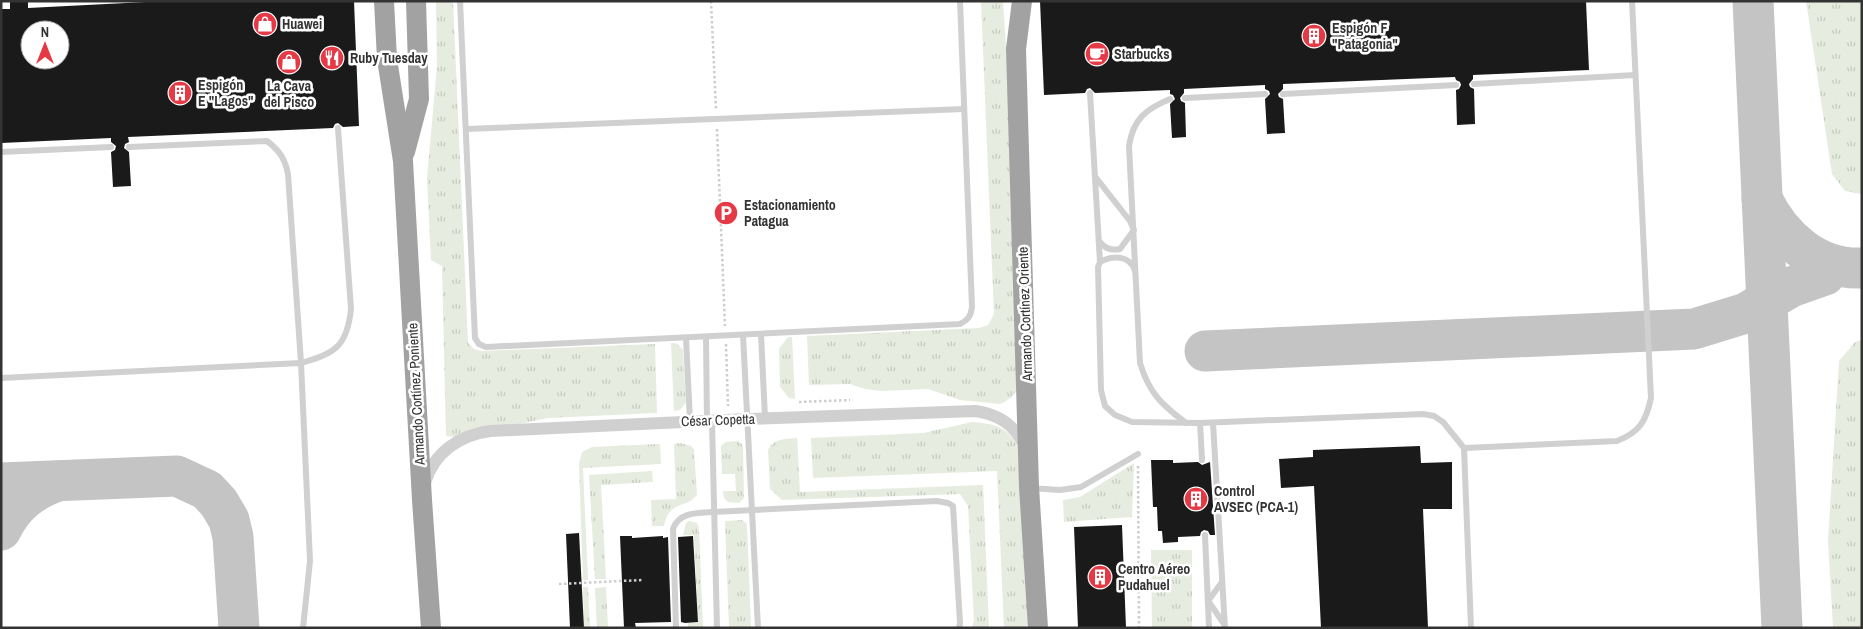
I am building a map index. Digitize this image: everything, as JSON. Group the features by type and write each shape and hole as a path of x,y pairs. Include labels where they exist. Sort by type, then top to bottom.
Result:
{"highway":[{"name":"Armando Cortínez Poniente","path":"384,1 387,59 403,161 431,628"},
{"name":"Armando Cortínez Poniente","path":"403,161 419,99 416,1"},
{"path":"1014,1 1016,49"},
{"name":"Armando Cortínez Oriente","path":"1022,1 1016,49 1029,488 1038,628"}],"street":[{"name":"César Copetta","path":"422,500 426,478 438,458 455,442 478,433 690,421 966,410 984,412 998,417 1015,430 1028,459"}],"lane":[{"path":"460,1 475,338 479,344 486,347 960,324 966,321 971,314 972,307 960,1"},
{"path":"1464,448 1617,441 1630,436 1641,426 1648,411 1651,398 1632,1"},
{"path":"1474,84 1635,74"},
{"path":"1283,94 1456,85"},
{"path":"1090,93 1100,262 1098,271 1101,390 1105,406 1115,415 1132,422 1213,423 1423,414 1434,416 1443,422 1464,448 1472,628"},
{"path":"1184,98 1265,94"},
{"path":"1170,99 1147,111 1134,127 1129,146 1140,363 1144,376 1158,400 1186,423"},
{"path":"466,128 964,109"},
{"path":"1,378 301,363 326,355 344,339 349,325 351,309 338,128"},
{"path":"129,147 267,141 282,154 286,161 301,363 310,561 303,628"},
{"path":"1,152 111,148"},
{"path":"1096,178 1130,221 1134,230"},
{"path":"1099,240 1104,247 1114,250 1120,249 1134,230"},
{"path":"1100,262 1115,257 1123,258 1131,262 1136,271"},
{"path":"761,334 765,418"},
{"path":"743,335 758,628"},
{"path":"706,337 717,628"},
{"path":"686,338 690,421"},
{"path":"1200,423 1202,460"},
{"path":"1213,423 1225,627"},
{"path":"1029,488 1060,490 1081,487 1138,454"},
{"path":"676,628 673,529 676,522 686,515 937,501 953,506 959,628"},
{"path":"1205,535 1209,628"},
{"path":"1208,601 1222,581"},
{"path":"1208,601 1225,627"}],"path":[{"path":"712,1 728,406 746,405"},
{"path":"792,402 850,400"},
{"path":"1138,454 1139,628"},
{"path":"559,584 642,580"}],"green space":[{"path":"436,1 453,1 468,343 474,349 482,351 655,344 657,413 548,418 455,437 446,436 442,266 431,260 427,178 437,66"},
{"path":"981,1 1003,1 1010,107 1020,385 1007,401 1000,404 960,400 928,389 881,391 865,389 850,384 809,385 807,336 979,328 988,325 994,314"},
{"path":"1806,1 1862,1 1862,194 1845,191 1832,174"},
{"path":"788,337 792,337 795,399 789,398 780,387 779,349"},
{"path":"1862,340 1862,628 1833,628 1828,541 1839,361 1855,342"},
{"path":"671,343 676,343 683,350 686,402 680,410 674,411"},
{"path":"972,422 989,424 1002,429 1013,438 1021,454 1029,628 1004,628 997,471 813,478 811,438 923,433"},
{"path":"797,438 800,492 983,485 989,628 972,628 974,620 968,506 960,494 782,500 770,489 768,450 777,441"},
{"path":"737,441 743,446 744,498 739,503 728,502 724,498 723,491 736,491 735,474 722,474 721,446 726,442"},
{"path":"680,443 691,446 694,449 697,495 688,502 674,508 666,518 664,526 652,526 651,500 676,499 674,444"},
{"path":"660,444 661,464 583,468 588,580 583,580 579,463 582,452 592,447"},
{"path":"1134,463 1132,517 1064,522 1063,500 1080,497"},
{"path":"652,471 653,482 601,485 606,579 595,579 589,475"},
{"path":"742,520 747,524 751,628 729,628 725,521"},
{"path":"689,521 697,523 699,528 703,628 688,628 688,623 698,622 694,535 683,535 686,523"},
{"path":"1151,550 1192,550 1192,628 1152,628"},
{"path":"583,587 588,587 590,628 584,628"},
{"path":"606,587 608,628 597,628 595,588"}],"building":[{"name":"Espigón E \"Lagos\"","path":"10,1 28,1 28,8 165,1 354,1 359,126 343,127 338,123 333,128 128,137 129,142 125,144 124,148 129,152 131,186 113,187 111,152 115,150 116,146 111,142 111,138 1,143 1,9 10,9"},
{"name":"Espigón F \"Patagonia\"","path":"1040,1 1586,1 1589,70 1473,75 1473,79 1469,84 1474,89 1475,124 1457,125 1456,90 1461,85 1455,77 1283,84 1283,89 1278,94 1283,99 1285,133 1267,134 1265,99 1270,94 1265,89 1265,85 1184,89 1184,93 1180,98 1185,103 1186,137 1172,138 1170,104 1175,99 1170,94 1170,90 1095,93 1090,88 1085,93 1044,95"},
{"path":"1420,446 1421,463 1452,462 1452,509 1423,509 1428,628 1321,628 1314,486 1281,488 1279,459 1313,457 1313,450"},
{"path":"1151,460 1173,460 1173,463 1198,462 1202,465 1210,462 1215,535 1210,535 1208,531 1204,530 1200,536 1178,537 1178,542 1163,543 1162,531 1158,531 1157,507 1153,507"},
{"name":"Centro Aéreo Pudahuel","path":"1122,525 1126,628 1078,628 1074,527"},
{"path":"579,533 584,628 570,628 566,534"},
{"path":"620,536 632,536 632,538 668,537 671,622 635,623 636,628 624,628"},
{"path":"693,536 698,622 685,623 681,622 678,537"}],"taxiway":[{"path":"1753,1 1782,628"},
{"path":"1762,199 1779,227 1802,249 1830,264 1862,268"},
{"path":"1205,351 1694,329 1746,313 1791,287 1825,275"},
{"path":"1,483 177,476 207,490 219,503 229,520 233,537 239,628"},
{"path":"1,530 17,505 40,489 58,481"}],"place":[{"name":"Huawei","path":"265,24"},
{"name":"Espigón F \"Patagonia\"","path":"1314,36"},
{"name":"Starbucks","path":"1097,54"},
{"name":"Ruby Tuesday","path":"332,58"},
{"name":"La Cava del Pisco","path":"289,62"},
{"name":"Espigón E \"Lagos\"","path":"180,93"},
{"name":"Estacionamiento Patagua","path":"726,213"},
{"name":"Control AVSEC (PCA-1)","path":"1196,499"},
{"name":"Centro Aéreo Pudahuel","path":"1100,577"}]}
